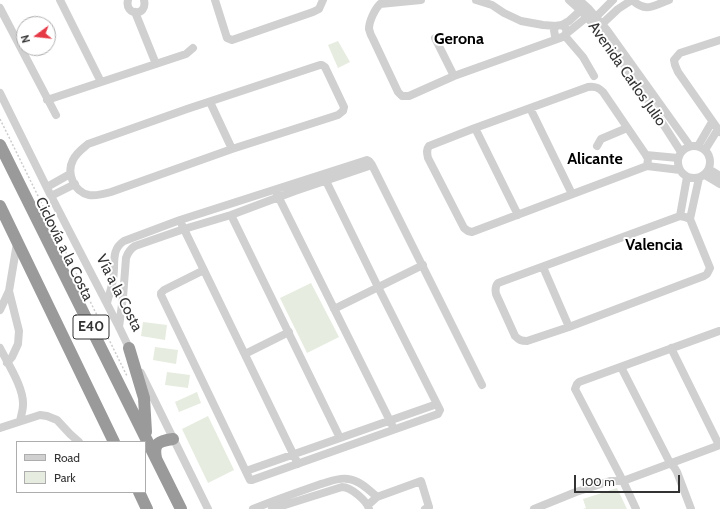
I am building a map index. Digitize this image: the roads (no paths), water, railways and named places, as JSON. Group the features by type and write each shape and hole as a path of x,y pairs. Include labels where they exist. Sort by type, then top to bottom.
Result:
{"highway":[{"name":"E40","path":"0,145 181,509"},
{"name":"E40","path":"0,206 114,441"},
{"path":"129,348 144,398 145,428 148,442"},
{"path":"156,458 154,450 156,446 166,440 173,439"},
{"path":"139,493 147,509"}],"street":[{"path":"60,0 101,82"},
{"path":"128,0 128,8 135,12 142,10 145,6 145,1"},
{"path":"215,0 227,38 232,40 313,12 319,8 323,0"},
{"path":"421,0 378,5 370,25 369,31 398,92 402,96 409,96 454,76 564,36 587,17"},
{"path":"476,0 492,5 504,13 521,21 559,26"},
{"name":"Avenida Carlos Julio","path":"569,0 581,10 624,58 698,147"},
{"name":"Avenida Carlos Julio","path":"579,0 599,20 624,58 680,155"},
{"path":"599,20 613,0"},
{"path":"599,20 632,0 638,5 647,8 669,0"},
{"path":"0,8 56,116"},
{"path":"564,36 559,38 554,34 554,30 569,21 581,10"},
{"path":"135,12 156,64"},
{"path":"564,36 583,57 594,76"},
{"path":"435,38 454,76"},
{"path":"720,40 680,53 674,60 678,72 719,130 698,147 685,148 680,155 678,166 683,174 695,179 704,174 720,176"},
{"path":"47,100 186,54 193,48"},
{"path":"322,65 325,67 344,107 343,111 338,115 232,149 111,192 101,194 91,195 82,192 75,184 70,174 72,161 88,144 322,65"},
{"path":"647,166 648,159 646,155 603,92 595,87 588,87 475,128 429,146 427,149 428,158 464,228 472,232 647,166 680,170"},
{"name":"Vía a la Costa","path":"0,93 51,196 107,303 208,509"},
{"path":"210,102 232,149"},
{"path":"530,108 572,194"},
{"path":"698,147 712,122"},
{"path":"475,128 518,215"},
{"path":"597,146 601,139 628,128"},
{"path":"690,219 680,216 498,283 495,290 496,294 515,336 522,341 527,341 569,327 707,274 710,268 690,219 704,174 711,162 710,156 698,147"},
{"path":"646,155 680,155"},
{"path":"119,327 128,252 135,246 231,215 276,194 366,160 372,165 482,385"},
{"path":"107,303 114,277 114,257 117,247 124,241 180,220 326,181 372,165"},
{"path":"47,187 70,174"},
{"path":"704,174 720,184"},
{"path":"680,216 688,177"},
{"path":"204,270 164,290 161,295 249,479 252,480 438,414 440,410 326,181"},
{"path":"51,196 75,184"},
{"path":"276,194 394,429"},
{"path":"231,215 340,438"},
{"path":"180,220 298,464"},
{"path":"0,310 9,292 17,242"},
{"path":"334,309 423,265"},
{"path":"543,267 569,327"},
{"path":"7,363 12,357 18,344 19,331 9,292"},
{"path":"636,509 575,389 577,384 720,331"},
{"path":"245,354 289,332"},
{"path":"0,348 18,383 22,395 23,406 20,421"},
{"path":"534,509 576,492 610,481 623,481 719,445 671,348"},
{"path":"621,367 670,463 674,467 691,509"},
{"path":"246,471 437,404"},
{"path":"0,428 40,415 47,416 57,420 78,441"},
{"path":"253,509 303,490 345,478 349,478 360,483 377,497"},
{"path":"272,509 342,487 346,487 355,493 369,507 377,497 421,481 430,507 425,509"}],"district":[{"name":"Gerona","path":"459,39"},
{"name":"Alicante","path":"595,159"},
{"name":"Valencia","path":"654,245"}]}
